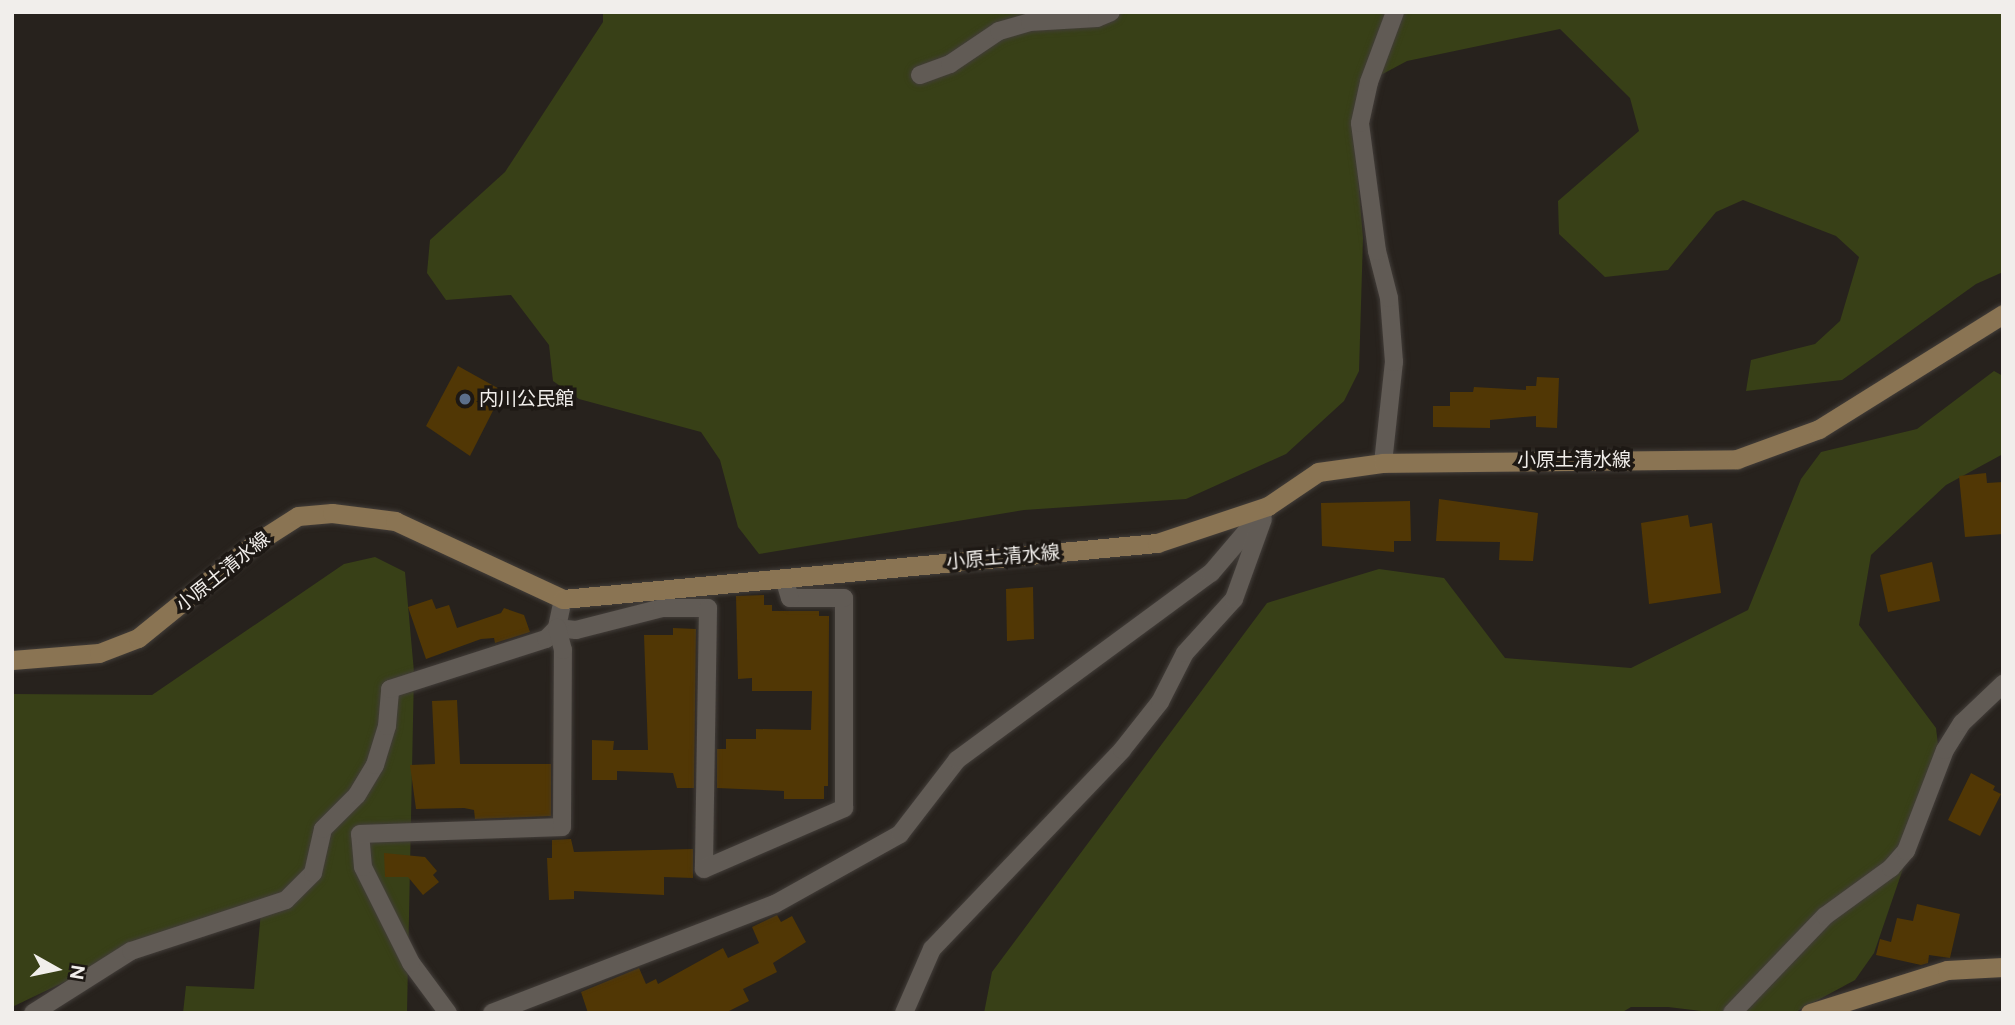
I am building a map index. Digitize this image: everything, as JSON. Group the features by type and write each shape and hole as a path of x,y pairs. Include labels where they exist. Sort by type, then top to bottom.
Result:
{"main road":[{"name":"小原土清水線","path":"12,660 99,653 138,638 254,544 298,516 332,513 395,521 563,599 1157,542 1268,506 1318,472 1383,463 1737,459 1819,429 2003,314"},
{"path":"1810,1013 1947,970 2003,967"}],"street":[{"path":"920,75 950,64 999,31 1030,22 1097,18 1111,12"},
{"path":"1383,463 1394,362 1389,298 1377,251 1360,123 1369,82 1395,12"},
{"path":"492,1013 775,904 900,834 957,760 1211,573 1268,506"},
{"path":"904,1013 932,949 1122,750 1160,702 1185,653 1234,599 1268,506"},
{"path":"557,628 576,630 662,608 708,608 704,869 844,808 844,598 790,598 784,578"},
{"path":"448,1013 411,963 363,867 360,834 562,827 563,650 557,628 563,599"},
{"path":"33,1013 131,951 286,900 313,873 323,829 357,795 375,765 387,726 390,689 546,639 557,628"},
{"path":"1732,1013 1825,916 1891,868 1906,851 1945,750 1962,723 2003,684"}],"green space":[{"path":"603,12 2003,12 2003,272 1976,284 1842,380 1746,391 1751,360 1815,344 1840,321 1859,257 1836,236 1743,200 1716,212 1668,270 1605,277 1559,234 1558,201 1639,131 1630,98 1560,29 1407,61 1377,77 1355,140 1363,238 1359,371 1344,401 1286,454 1186,499 1024,510 759,554 738,527 720,460 701,432 579,399 553,381 549,345 511,295 446,300 427,273 430,240 505,172 603,22"},
{"path":"1994,371 2003,376 2003,454 1946,485 1871,555 1859,625 1936,728 1940,761 1874,953 1855,980 1794,1013 1718,1013 1668,1007 1631,1007 1621,1013 984,1013 992,972 1267,603 1379,569 1444,578 1505,658 1631,668 1748,610 1801,479 1821,452 1917,429"},
{"path":"375,557 405,572 414,672 407,1013 183,1013 186,986 254,989 261,911 98,966 12,1007 12,694 152,695 344,564"}],"building":[{"path":"458,366 503,391 470,456 426,426"},
{"path":"1537,377 1559,378 1557,428 1536,427 1536,416 1490,420 1490,428 1433,427 1433,406 1450,406 1450,392 1473,392 1474,387 1526,390 1526,386 1536,386"},
{"path":"1986,473 1987,483 2003,482 2003,534 1965,537 1959,476"},
{"path":"1439,499 1538,513 1533,561 1499,560 1500,542 1436,541"},
{"path":"1410,501 1411,541 1394,541 1394,552 1322,546 1321,503"},
{"path":"1688,515 1690,527 1712,523 1721,593 1649,604 1641,523"},
{"path":"1932,562 1940,601 1888,612 1880,575"},
{"path":"1033,587 1034,639 1007,641 1006,589"},
{"path":"764,595 764,605 772,605 772,611 819,611 819,616 829,616 828,786 824,786 824,799 784,799 784,791 717,788 717,749 726,749 726,739 756,739 756,729 811,730 812,691 752,691 752,678 738,679 736,596"},
{"path":"432,599 436,609 449,605 457,628 501,613 504,608 524,615 530,632 495,643 494,638 481,639 426,659 408,607"},
{"path":"673,628 696,629 694,788 677,788 673,773 617,771 617,780 592,780 592,740 614,741 613,750 648,750 644,635 673,635"},
{"path":"457,700 460,764 551,764 551,816 475,819 474,810 464,808 416,809 410,765 435,764 432,701"},
{"path":"1971,773 1995,786 1993,790 2001,794 1980,836 1948,820"},
{"path":"571,839 574,852 693,849 693,878 664,877 664,895 574,891 574,899 549,900 547,858 552,858 552,840"},
{"path":"384,853 425,857 437,871 433,875 439,882 423,895 408,877 385,877"},
{"path":"1917,904 1960,914 1950,958 1929,955 1928,963 1921,965 1876,955 1880,939 1891,942 1897,918 1913,921"},
{"path":"777,915 781,922 792,916 806,942 773,963 777,972 743,989 749,1001 725,1013 588,1013 581,992 639,968 646,984 656,979 658,984 723,948 728,958 759,943 752,927"}],"place":[{"name":"内川公民館","path":"465,399"}]}
